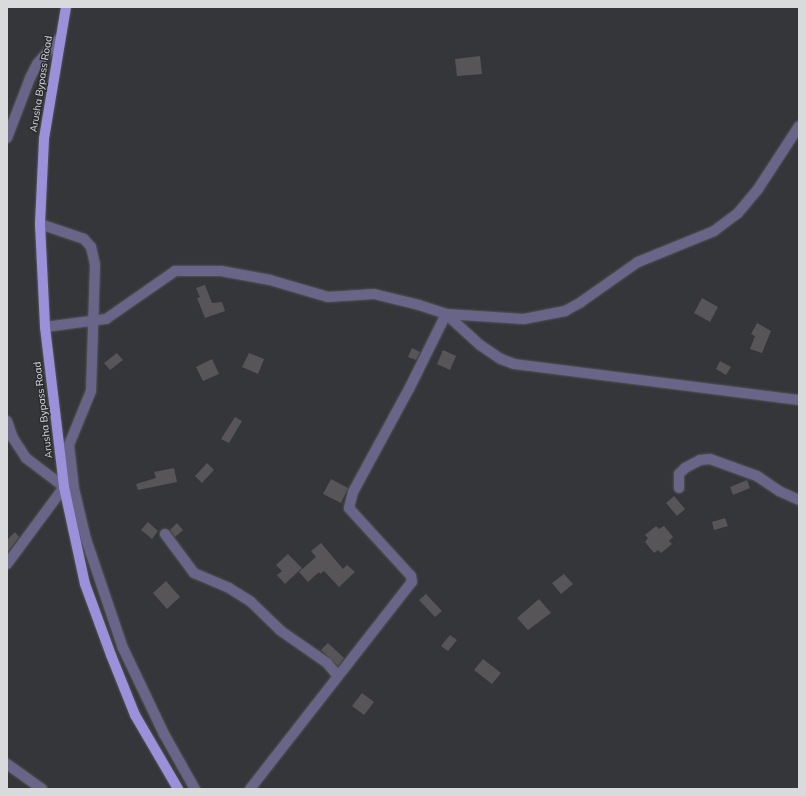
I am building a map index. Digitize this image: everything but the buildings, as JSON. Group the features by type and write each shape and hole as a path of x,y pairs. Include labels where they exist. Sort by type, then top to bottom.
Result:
{"main road":[{"name":"Arusha Bypass Road","path":"66,7 44,139 40,224 45,327 64,488 85,584 111,655 135,715 178,789"}],"street":[{"path":"7,138 30,78 37,64 60,38"},
{"path":"45,327 106,319 124,309 167,276 175,271 185,269 247,274 328,297 374,294 446,314 524,319 565,311 581,302 638,262 714,231 738,213 758,189 799,126"},
{"path":"40,224 84,239 91,247 95,265 91,391 69,445 74,489 86,539 123,648 164,734 195,789"},
{"path":"446,314 480,345 501,359 514,364 799,400"},
{"path":"250,789 412,582 411,576 348,508 353,492 409,389 446,314"},
{"path":"7,421 13,438 26,458 64,488 7,564"},
{"path":"679,488 679,474 685,468 700,460 710,460 757,476 780,491 799,500"},
{"path":"165,534 194,573 230,588 251,602 281,631 327,662 338,676"},
{"path":"7,764 42,789"}]}
